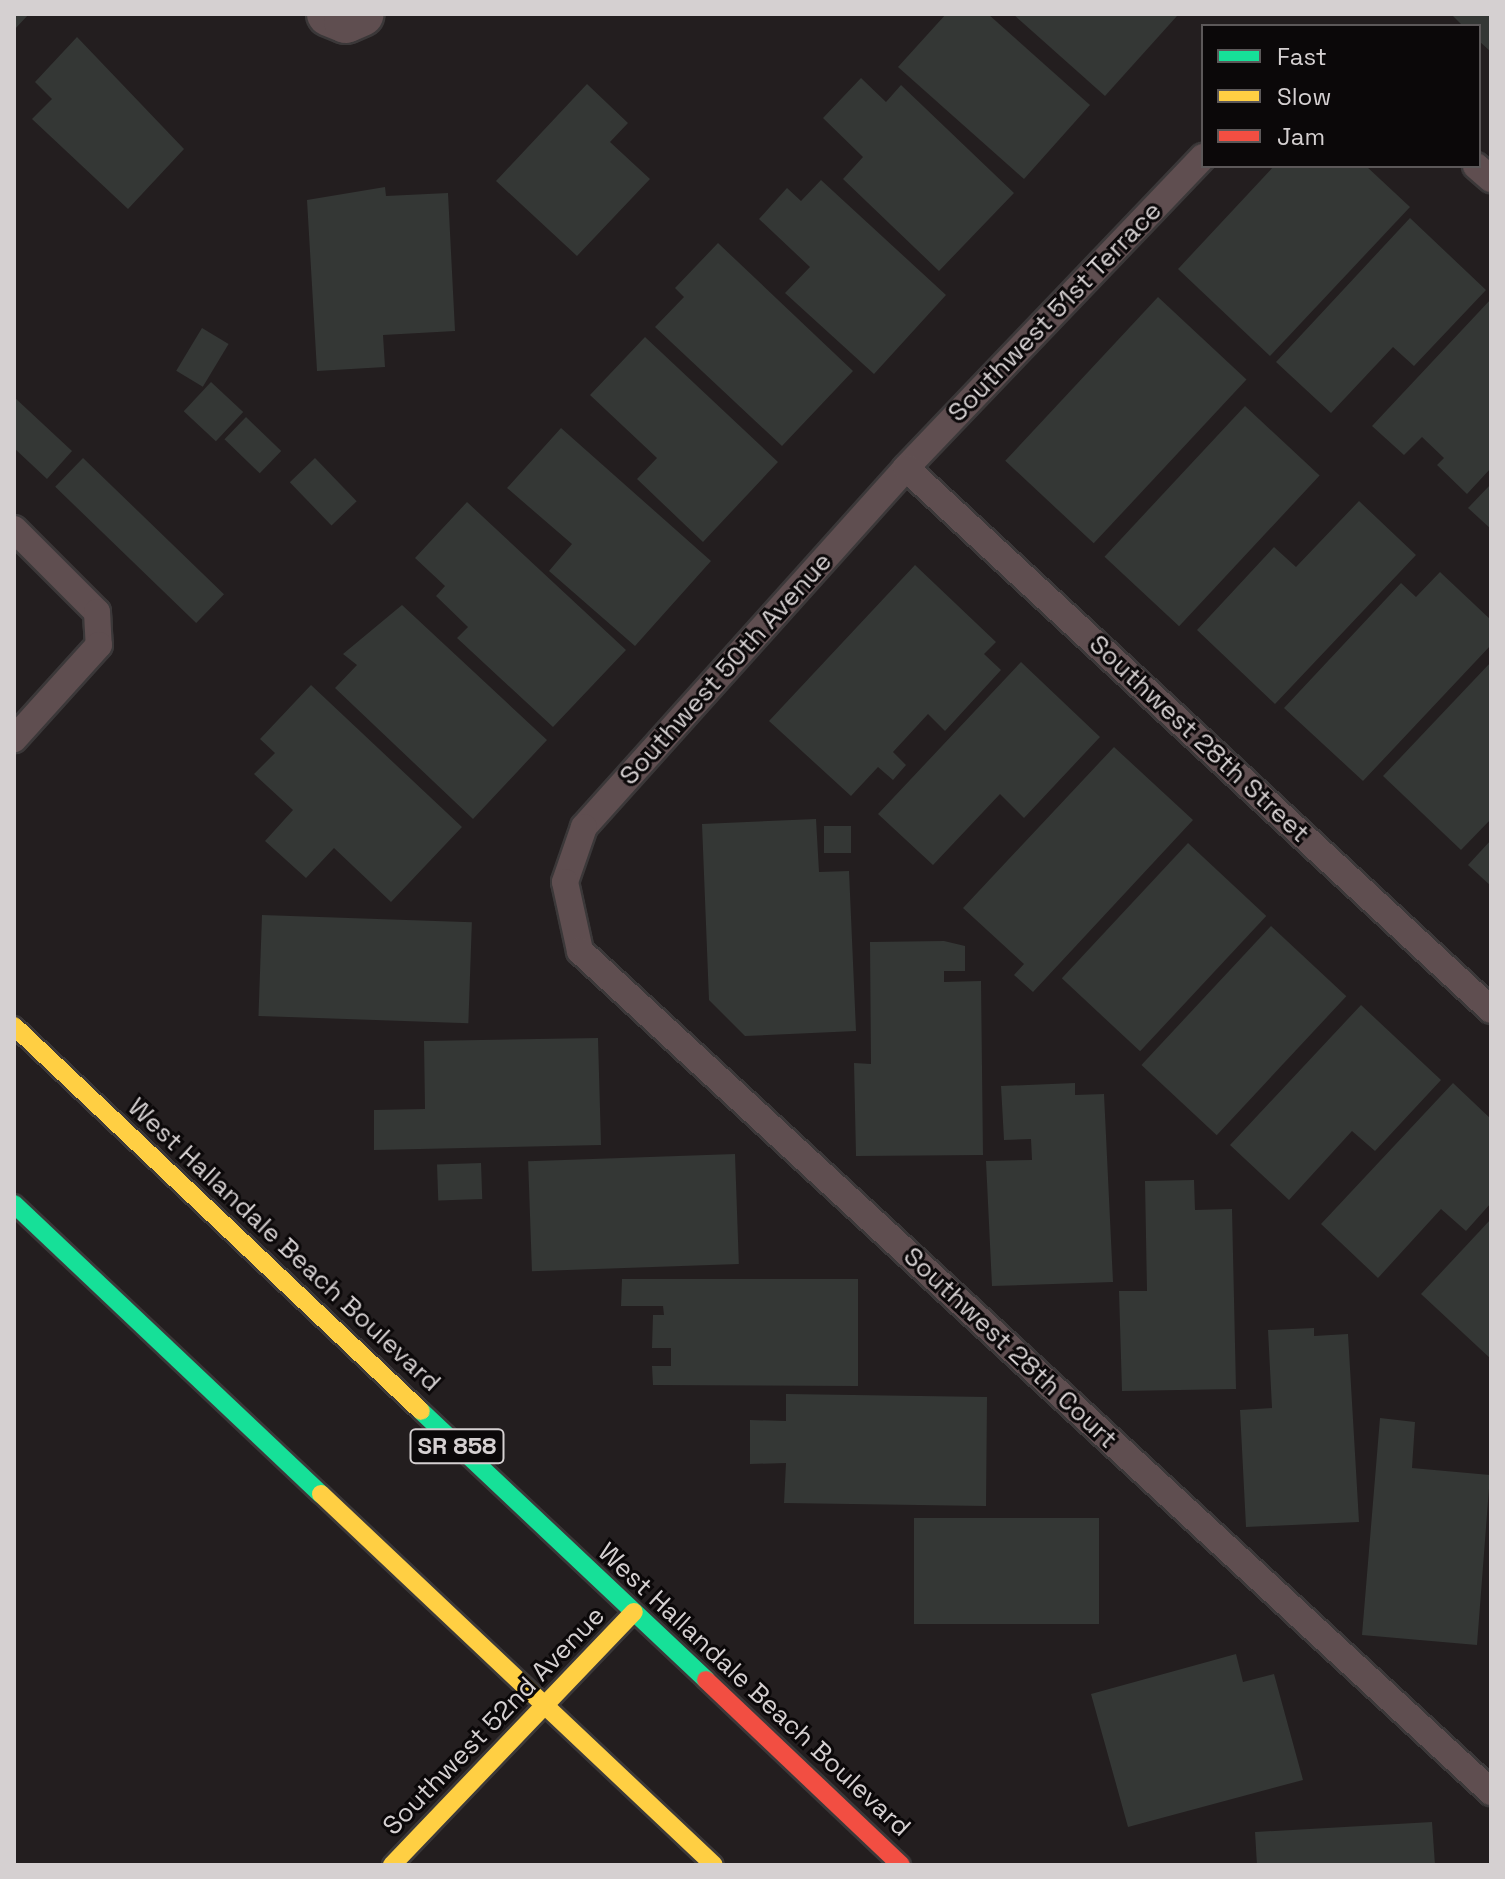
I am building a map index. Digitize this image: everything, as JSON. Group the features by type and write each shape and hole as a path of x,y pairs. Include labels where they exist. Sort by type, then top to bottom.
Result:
{"main road":[{"name":"West Hallandale Beach Boulevard","path":"14,1026 901,1865"},
{"path":"14,1204 546,1703 714,1865"},
{"name":"Southwest 52nd Avenue","path":"392,1865 634,1612"}],"lane":[{"name":"Southwest 51st Terrace","path":"906,468 1201,159"},
{"name":"Southwest 50th Avenue","path":"565,882 584,827 906,468"},
{"name":"Southwest 28th Street","path":"906,468 1491,1010"},
{"path":"14,529 97,612 99,645 14,739"},
{"name":"Southwest 28th Court","path":"565,882 580,951 1491,1792"}],"building":[{"path":"14,14 29,14 14,30"},
{"path":"946,14 988,14 1090,105 1024,179 898,67"},
{"path":"1013,14 1175,14 1177,16 1105,96"},
{"path":"1451,14 1491,14 1491,52 1481,43 1481,24 1461,24"},
{"path":"77,37 184,149 128,209 32,119 52,99 35,82"},
{"path":"861,78 886,102 901,85 1014,193 939,271 843,179 863,157 823,118"},
{"path":"587,84 628,123 610,142 650,179 577,256 496,181"},
{"path":"1272,168 1368,168 1410,207 1270,356 1178,269"},
{"path":"821,180 946,295 874,374 785,293 810,267 759,219 787,188 801,201"},
{"path":"385,187 386,196 448,193 455,331 383,335 385,367 317,371 307,200"},
{"path":"1410,218 1486,290 1414,366 1393,347 1331,413 1276,362"},
{"path":"718,243 853,371 782,446 655,327 684,297 675,288"},
{"path":"1158,297 1246,380 1094,543 1005,461"},
{"path":"1491,299 1491,468 1467,494 1437,465 1444,458 1422,437 1404,455 1372,426"},
{"path":"202,328 229,344 203,387 176,371"},
{"path":"645,337 778,462 703,542 637,479 657,458 590,395"},
{"path":"211,382 243,412 216,441 184,411"},
{"path":"14,397 72,451 47,479 14,448"},
{"path":"1245,406 1320,476 1179,626 1105,557"},
{"path":"246,417 281,451 260,473 224,439"},
{"path":"561,428 711,561 635,646 549,571 572,544 507,488"},
{"path":"83,458 224,594 196,623 55,487"},
{"path":"315,458 357,501 332,525 290,482"},
{"path":"1491,484 1491,529 1468,508"},
{"path":"1359,501 1416,555 1275,704 1197,630 1274,547 1296,567"},
{"path":"467,502 626,650 553,727 457,638 468,627 436,596 445,586 415,558"},
{"path":"915,565 996,642 984,654 1001,670 945,731 928,714 893,752 906,765 893,780 878,767 851,796 769,721"},
{"path":"1440,572 1491,620 1491,645 1363,781 1284,708 1401,583 1416,597"},
{"path":"402,605 547,740 473,819 335,688 357,665 343,654"},
{"path":"1021,662 1100,737 1024,818 1000,794 933,865 878,814"},
{"path":"1491,662 1491,819 1461,850 1383,776"},
{"path":"311,685 462,827 391,902 334,848 306,878 265,841 293,810 254,774 275,753 260,739"},
{"path":"1114,747 1193,820 1033,992 1014,975 1024,964 963,908"},
{"path":"816,819 819,872 849,871 856,1031 745,1036 709,1000 702,824"},
{"path":"824,826 851,826 851,853 824,853"},
{"path":"1491,840 1491,886 1468,865"},
{"path":"1188,843 1266,916 1140,1051 1062,978"},
{"path":"262,915 472,922 468,1023 258,1016"},
{"path":"1271,926 1346,996 1217,1135 1141,1065"},
{"path":"944,941 965,946 965,971 944,971 944,982 981,981 983,1155 856,1156 854,1063 871,1064 870,942"},
{"path":"1361,1005 1441,1080 1375,1151 1352,1131 1289,1200 1230,1145"},
{"path":"598,1038 601,1145 374,1150 374,1110 425,1109 424,1041"},
{"path":"1075,1083 1075,1095 1104,1094 1113,1282 992,1286 986,1161 1032,1160 1031,1139 1004,1140 1001,1086"},
{"path":"1453,1083 1491,1119 1491,1203 1466,1231 1441,1209 1378,1278 1321,1224"},
{"path":"735,1154 739,1264 532,1271 528,1161"},
{"path":"481,1163 482,1199 438,1201 437,1165"},
{"path":"1194,1180 1195,1210 1232,1209 1236,1389 1122,1391 1119,1291 1147,1291 1145,1181"},
{"path":"1491,1219 1491,1359 1421,1294"},
{"path":"622,1279 858,1279 858,1386 653,1385 652,1366 671,1366 671,1348 652,1348 653,1315 664,1315 663,1306 621,1306"},
{"path":"1314,1328 1314,1336 1348,1334 1359,1522 1246,1527 1240,1410 1272,1408 1268,1330"},
{"path":"786,1394 987,1397 986,1506 784,1503 786,1463 750,1464 750,1420 786,1421"},
{"path":"1380,1418 1415,1422 1412,1468 1490,1475 1477,1645 1362,1635"},
{"path":"914,1518 1099,1518 1099,1624 914,1624"},
{"path":"1236,1654 1243,1682 1274,1674 1303,1780 1128,1827 1091,1694"},
{"path":"1432,1822 1435,1865 1257,1865 1255,1832"}],"traffic: fast":[{"path":"14,1204 321,1494"},
{"path":"421,1411 706,1680"}],"traffic: slow":[{"path":"14,1026 421,1411"},
{"path":"321,1494 714,1865"},
{"path":"392,1865 634,1612"}],"traffic: jam":[{"path":"706,1680 901,1865"}]}
